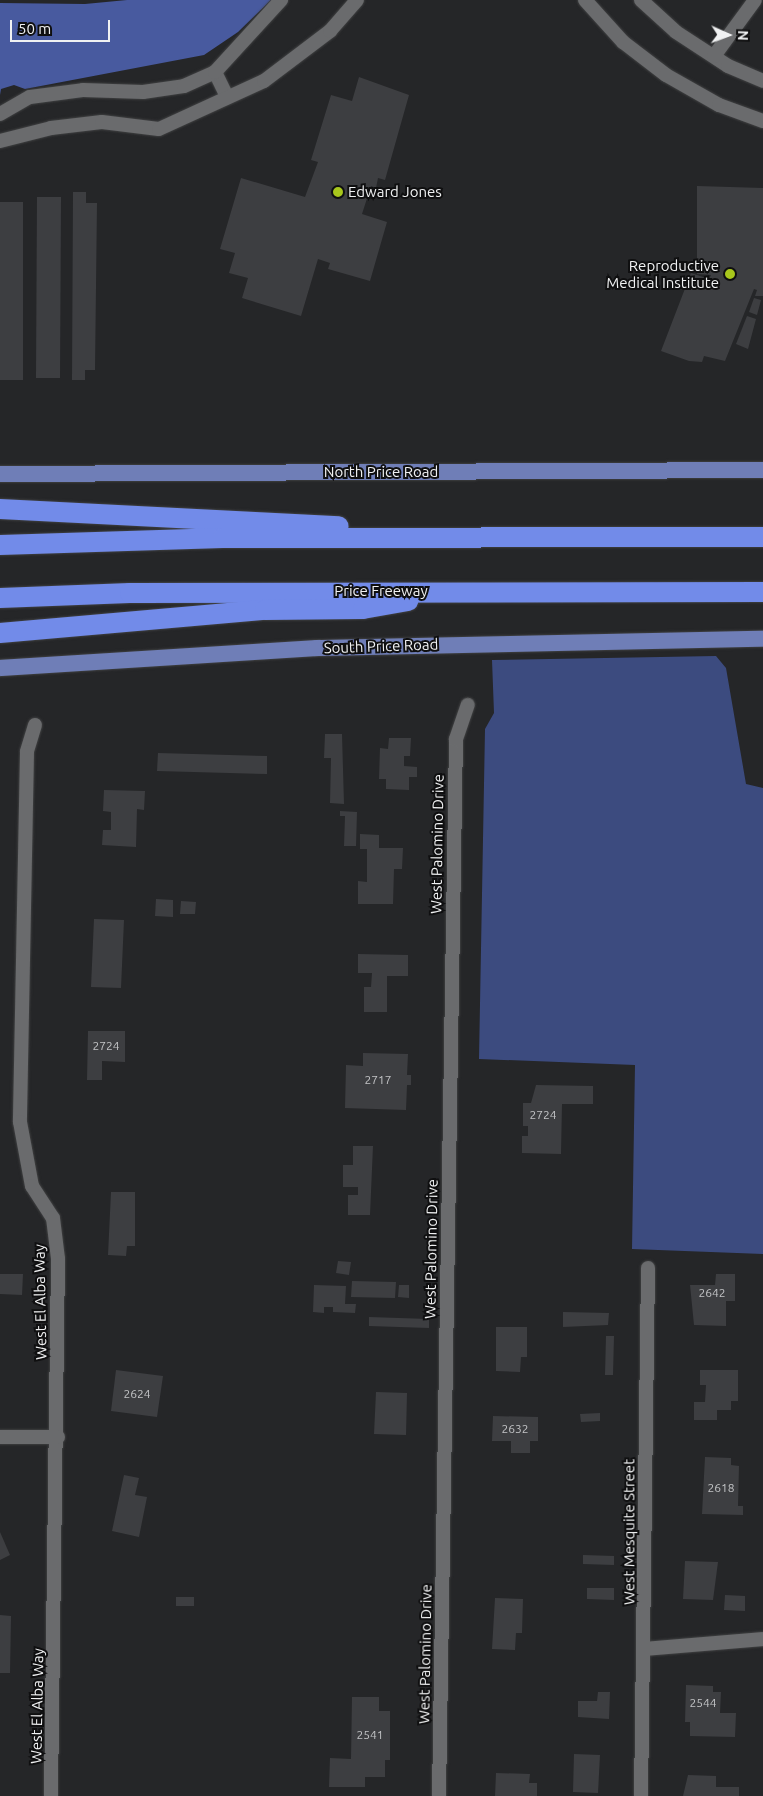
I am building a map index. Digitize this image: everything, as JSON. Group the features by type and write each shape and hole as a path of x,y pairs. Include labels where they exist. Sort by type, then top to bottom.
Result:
{"highway":[{"path":"0,509 288,522 476,538"},
{"path":"0,545 223,538 763,537"},
{"path":"0,633 264,610 362,609 464,591"},
{"name":"Price Freeway","path":"0,598 130,593 763,592"}],"main road":[{"name":"North Price Road","path":"0,474 763,470"},
{"name":"South Price Road","path":"0,668 317,648 763,639"}],"street":[{"path":"0,114 30,98 83,90 142,92 176,88 215,72 281,0"},
{"path":"0,141 51,128 102,122 159,129 264,81 330,32 357,0"},
{"path":"586,0 623,42 666,75 719,105 763,121"},
{"path":"641,0 676,32 714,56 763,81"},
{"path":"714,56 759,4"},
{"path":"215,72 228,97"},
{"name":"West Palomino Drive","path":"439,1796 456,738 468,706"},
{"name":"West El Alba Way","path":"35,726 28,752 20,1122 32,1186 53,1218 58,1259 58,1437 51,1796"},
{"name":"West Mesquite Street","path":"641,1796 645,1649 648,1268"},
{"path":"0,1437 58,1437"},
{"path":"645,1649 763,1638"}],"shaded area":[{"path":"127,0 271,0 238,32 204,55 25,89 14,85 1,89 0,95 0,3 85,4"},
{"path":"716,656 726,668 746,784 763,788 763,1254 632,1249 635,1065 479,1059 485,729 494,713 492,660"}],"building":[{"name":"Edward Jones","path":"359,77 409,95 385,180 378,178 376,188 371,186 362,214 387,222 370,281 328,269 330,263 318,259 301,316 242,298 248,278 229,273 235,253 220,249 241,178 305,197 318,162 311,160 331,95 352,101"},
{"name":"Reproductive Medical Institute","path":"697,186 763,188 763,296 755,296 757,290 754,289 725,361 704,356 702,362 689,361 661,351 691,273 709,279 711,275 697,274"},
{"path":"73,192 86,192 86,203 97,203 95,370 85,370 85,380 72,380"},
{"path":"37,197 61,197 60,378 36,378"},
{"path":"0,202 23,202 23,380 0,380"},
{"path":"754,298 761,300 757,315 749,312"},
{"path":"747,316 756,319 748,349 736,344"},
{"path":"325,734 342,734 344,804 330,803 331,758 324,758"},
{"path":"389,738 411,738 410,756 404,756 404,766 417,767 417,777 409,777 409,790 386,789 386,779 379,779 380,748 388,749"},
{"path":"158,753 267,756 267,774 157,771"},
{"path":"104,790 145,791 144,810 137,809 136,847 102,845 103,830 111,830 111,812 103,811"},
{"path":"340,811 357,812 356,846 344,846 345,816 340,816"},
{"path":"360,834 379,835 379,848 403,848 402,869 394,869 393,904 358,904 358,881 367,882 367,849 360,849"},
{"path":"156,899 173,900 173,917 155,916"},
{"path":"181,901 196,902 195,914 180,914"},
{"path":"94,919 124,920 121,988 91,987"},
{"path":"358,954 408,955 408,976 387,976 387,1012 364,1012 364,987 371,987 372,973 358,973"},
{"path":"88,1031 125,1031 125,1062 102,1061 102,1080 87,1080"},
{"path":"363,1053 408,1054 407,1075 411,1075 411,1085 407,1085 406,1110 345,1108 346,1065 363,1066"},
{"path":"536,1085 593,1086 593,1104 562,1104 561,1154 522,1153 522,1136 528,1136 528,1126 523,1126 523,1103 531,1103"},
{"path":"353,1146 373,1146 370,1215 348,1215 348,1195 358,1195 358,1187 343,1187 343,1165 353,1165"},
{"path":"111,1192 135,1192 135,1246 127,1246 126,1256 108,1255"},
{"path":"338,1261 351,1262 349,1275 336,1273"},
{"path":"0,1274 23,1274 22,1295 0,1294"},
{"path":"716,1274 735,1274 735,1301 726,1301 726,1326 694,1325 690,1285 715,1285"},
{"path":"352,1281 396,1282 395,1298 351,1297"},
{"path":"314,1285 346,1286 345,1304 356,1304 355,1313 333,1312 333,1307 324,1307 324,1313 313,1312"},
{"path":"399,1285 409,1285 409,1298 398,1297"},
{"path":"563,1312 609,1313 608,1325 563,1327"},
{"path":"369,1317 429,1319 429,1328 369,1326"},
{"path":"496,1327 527,1327 527,1357 521,1357 520,1372 496,1371"},
{"path":"606,1336 614,1336 613,1375 605,1375"},
{"path":"116,1370 163,1376 157,1417 111,1411"},
{"path":"700,1370 738,1370 738,1401 731,1401 731,1410 717,1410 717,1420 694,1420 694,1402 705,1402 706,1385 700,1385"},
{"path":"376,1392 407,1393 406,1435 374,1434"},
{"path":"600,1413 600,1421 581,1422 580,1414"},
{"path":"493,1416 538,1417 538,1441 530,1441 530,1453 511,1453 511,1441 492,1441"},
{"path":"705,1457 731,1458 731,1465 739,1466 738,1506 743,1506 743,1515 702,1514"},
{"path":"124,1475 139,1478 135,1495 147,1497 139,1537 112,1531"},
{"path":"0,1532 10,1555 0,1560"},
{"path":"583,1555 614,1556 614,1565 583,1564"},
{"path":"685,1561 718,1562 713,1600 683,1599"},
{"path":"587,1588 614,1588 614,1600 587,1599"},
{"path":"725,1595 745,1596 745,1611 724,1610"},
{"path":"176,1597 194,1597 194,1606 176,1606"},
{"path":"495,1598 523,1599 522,1633 516,1633 515,1650 492,1649"},
{"path":"0,1615 11,1616 10,1673 0,1673"},
{"path":"686,1685 713,1686 713,1692 721,1692 720,1713 736,1713 735,1737 690,1736 690,1722 685,1722"},
{"path":"598,1692 610,1692 609,1719 578,1717 578,1701 597,1701"},
{"path":"352,1697 379,1697 379,1711 390,1711 390,1760 385,1760 385,1777 365,1777 365,1787 329,1787 330,1758 351,1759"},
{"path":"574,1754 600,1755 598,1793 573,1792"},
{"path":"496,1773 530,1774 529,1783 537,1783 537,1796 495,1796"},
{"path":"688,1775 716,1776 716,1787 739,1787 739,1796 683,1796"}],"place":[{"name":"Edward Jones","path":"338,192"},
{"name":"Reproductive Medical Institute","path":"730,274"}]}
